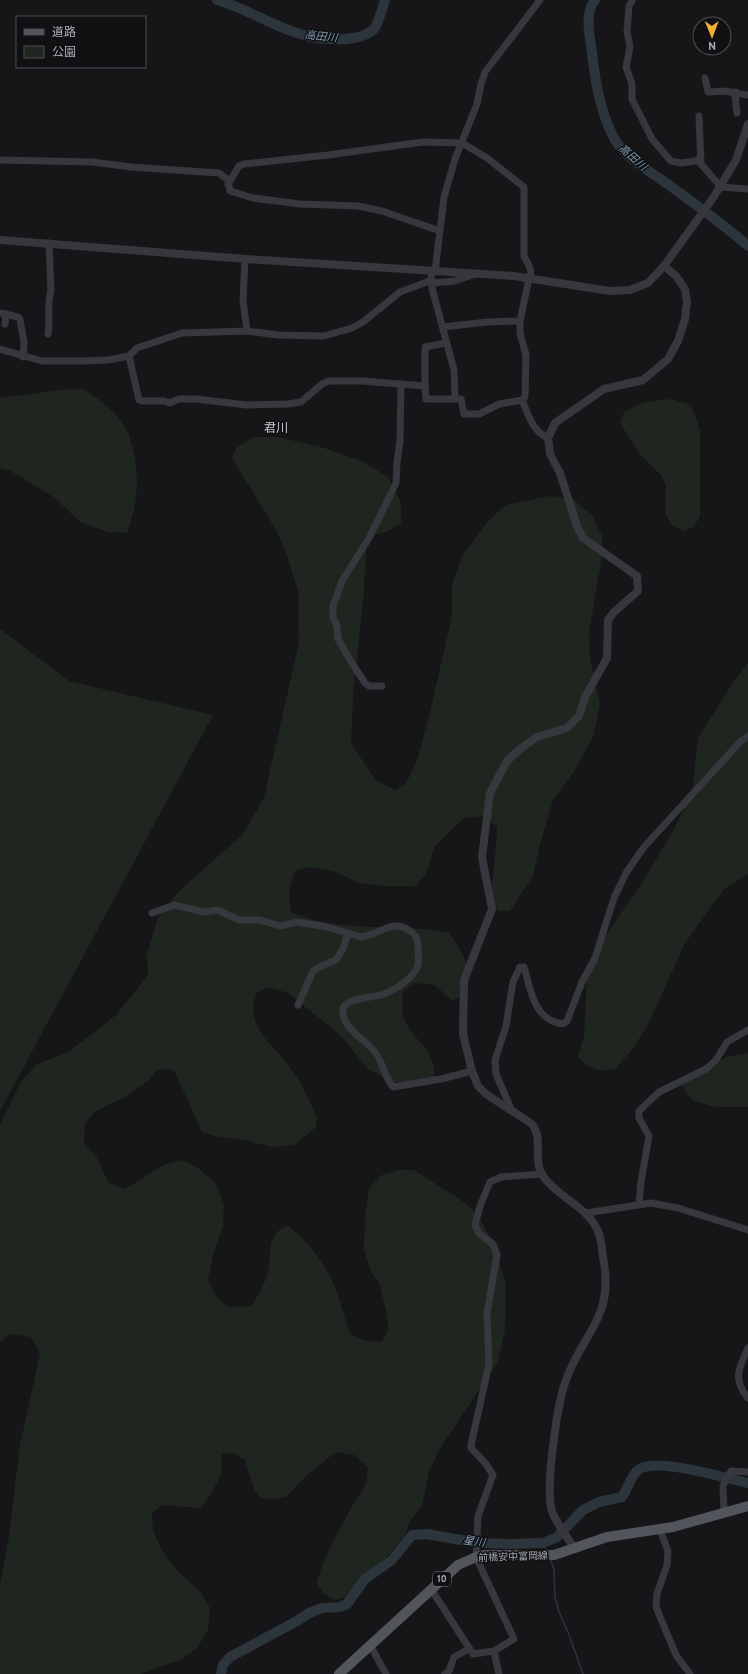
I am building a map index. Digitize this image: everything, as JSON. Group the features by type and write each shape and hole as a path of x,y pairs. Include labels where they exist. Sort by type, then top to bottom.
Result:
{"main road":[{"name":"前橋安中富岡線","path":"339,1674 458,1565 476,1556 546,1556 572,1544 618,1535 660,1530 748,1506"}],"street":[{"path":"455,399 454,370 446,342 432,277 444,197 477,104 485,72 540,0"},
{"path":"632,1 628,6 627,32 630,47 626,68 632,84 632,99 652,139 671,161 681,164 696,161 700,158"},
{"path":"705,78 708,92 736,92 748,95"},
{"path":"736,92 737,113"},
{"path":"699,116 700,164 721,187 748,189"},
{"path":"0,349 23,357 42,361 60,362 108,360 129,356 137,348 182,333 247,331 304,336 324,336 341,332 363,322 400,292 432,277 475,274 532,278 610,291 630,290 648,283 664,266 721,187 736,160 747,133 748,124"},
{"path":"228,184 239,166 244,164 328,155 423,142 462,143 487,158 524,186 524,256 530,266 532,278 528,283 520,321 520,333 526,355 525,397 522,400 499,404 479,414 464,414 461,399 426,399 424,347 446,342"},
{"path":"0,160 92,162 131,167 214,173 224,176 228,180 230,191 233,193 253,198 300,204 358,206 382,211 440,231"},
{"path":"0,240 245,259 432,277 455,281 475,274"},
{"path":"48,334 50,319 48,298 51,291 49,244"},
{"path":"245,259 243,300 247,331"},
{"path":"572,1544 553,1512 550,1499 552,1467 559,1407 566,1380 577,1357 599,1319 607,1289 606,1268 599,1232 586,1213 552,1187 542,1174 539,1166 536,1129 532,1124 486,1094 478,1086 472,1071 463,1034 462,1001 464,980 492,908 482,857 490,792 507,761 520,749 537,737 567,728 579,716 585,697 607,658 608,620 614,612 638,591 637,576 583,538 577,526 560,473 550,454 548,438 555,423 604,389 643,380 668,359 678,341 685,319 687,302 685,289 676,276 664,266"},
{"path":"5,324 3,314 18,317 20,320 24,343 23,357"},
{"path":"443,327 487,322 520,321"},
{"path":"129,356 139,400 142,401 164,401 170,403 179,399 196,399 247,405 267,405 301,402 322,384 329,381 425,386"},
{"path":"382,686 369,686 365,683 338,639 338,626 333,618 334,606 342,581 369,538 396,483 396,463 400,440 401,384"},
{"path":"522,400 533,425 542,435 548,438"},
{"path":"512,1111 496,1074 495,1060 506,1026 513,982 520,967 524,967 529,991 537,1007 545,1017 552,1022 563,1024 567,1021 582,982 595,958 612,905 626,873 644,847 748,736"},
{"path":"152,913 174,905 204,912 218,910 239,920 260,920 280,926 297,922 327,927 353,936 367,937 376,931 400,925 416,935 418,940 418,965 412,975 384,994 349,1002 343,1007 345,1022 375,1052 393,1087 440,1080 472,1071"},
{"path":"298,1004 313,971 320,966 336,960 343,949 348,933"},
{"path":"639,1205 640,1182 649,1136 639,1118 639,1111 659,1092 706,1068 716,1060 727,1042 748,1030"},
{"path":"431,1589 468,1649 473,1654 494,1651 514,1639 476,1556 478,1516 493,1475 486,1464 471,1448 471,1444 489,1364 487,1313 497,1255 493,1244 476,1230 476,1220 490,1182 501,1177 542,1174"},
{"path":"586,1213 651,1203 678,1208 748,1230"},
{"path":"748,1348 738,1371 738,1384 748,1398"},
{"path":"724,1512 723,1486 731,1471 748,1472"},
{"path":"660,1530 668,1551 667,1565 657,1594 656,1607 676,1656 690,1674"},
{"path":"370,1645 386,1674"},
{"path":"446,1674 449,1671 454,1657 468,1649"},
{"path":"494,1651 499,1674"}],"green space":[{"path":"83,389 114,412 123,424 129,436 135,457 137,490 134,511 127,533 108,532 80,522 55,498 11,471 0,468 0,398 60,390"},
{"path":"672,399 691,405 700,430 700,516 694,527 684,531 673,526 665,514 666,485 661,475 639,453 620,423 624,412 644,402"},
{"path":"254,437 278,437 321,447 362,461 388,477 401,503 401,523 389,531 367,537 363,603 353,694 351,744 377,781 395,790 406,784 418,757 452,616 452,585 462,556 488,521 506,505 549,496 574,500 592,515 602,536 602,557 589,632 590,658 600,704 593,737 575,770 553,800 539,848 533,876 510,911 498,911 491,895 497,827 483,816 464,818 435,846 425,876 415,886 384,886 359,883 336,872 309,867 295,871 289,902 291,912 310,919 329,923 409,928 449,933 466,961 468,975 467,993 452,1001 435,985 414,983 403,992 402,1001 405,1021 411,1032 430,1056 433,1063 434,1079 413,1082 393,1082 369,1070 340,1035 288,993 268,987 256,993 253,1006 255,1021 263,1036 283,1058 302,1085 317,1118 315,1128 294,1145 272,1147 202,1132 174,1070 158,1069 148,1081 125,1097 94,1112 85,1124 84,1144 96,1156 109,1183 125,1189 165,1164 182,1160 198,1168 216,1184 224,1205 223,1226 213,1255 208,1280 217,1298 229,1307 252,1306 267,1276 272,1240 280,1230 287,1225 310,1247 329,1274 336,1289 351,1335 366,1341 382,1342 388,1331 387,1313 379,1282 371,1272 364,1249 365,1219 369,1188 382,1175 399,1170 414,1170 461,1200 479,1216 496,1250 506,1284 505,1330 497,1364 440,1448 429,1472 422,1506 410,1521 405,1535 354,1595 333,1600 322,1592 317,1583 331,1545 365,1485 368,1467 354,1455 336,1452 309,1473 287,1496 273,1499 260,1498 254,1489 245,1460 233,1453 222,1454 221,1475 210,1496 201,1508 163,1505 152,1513 153,1530 161,1549 177,1570 201,1593 210,1608 208,1630 197,1648 182,1659 141,1674 0,1674 0,1585 9,1536 20,1445 40,1354 31,1337 11,1334 0,1342 0,1125 20,1083 37,1064 67,1053 116,1015 148,975 147,954 158,918 179,891 243,834 264,798 299,642 298,591 287,555 276,530 232,458 236,448"},
{"path":"0,629 69,681 213,715 0,1111"},
{"path":"748,663 748,874 724,889 685,943 648,1025 631,1051 615,1069 595,1069 590,1067 578,1057 584,1036 587,974 606,935 642,883 673,831 692,792 698,738 732,684"},
{"path":"748,1053 748,1107 715,1107 692,1100 682,1086 686,1075 726,1057"}],"waterway":[{"name":"高田川","path":"217,0 297,33 325,39 348,39 367,34 376,26 385,0"},
{"name":"高田川","path":"595,0 592,5 589,18 589,33 593,64 602,109 615,140 633,159 729,230 748,246"},
{"name":"星川","path":"221,1674 223,1665 230,1657 309,1613 322,1608 340,1607 347,1604 365,1579 392,1560 412,1535 427,1534 478,1543 543,1543 557,1537 583,1510 599,1502 622,1497 637,1471 646,1467 674,1467 708,1473 748,1483"},
{"path":"543,1543 547,1551"},
{"path":"550,1558 554,1569 555,1597 559,1612 583,1674"}],"district":[{"name":"君川","path":"276,428"}]}
